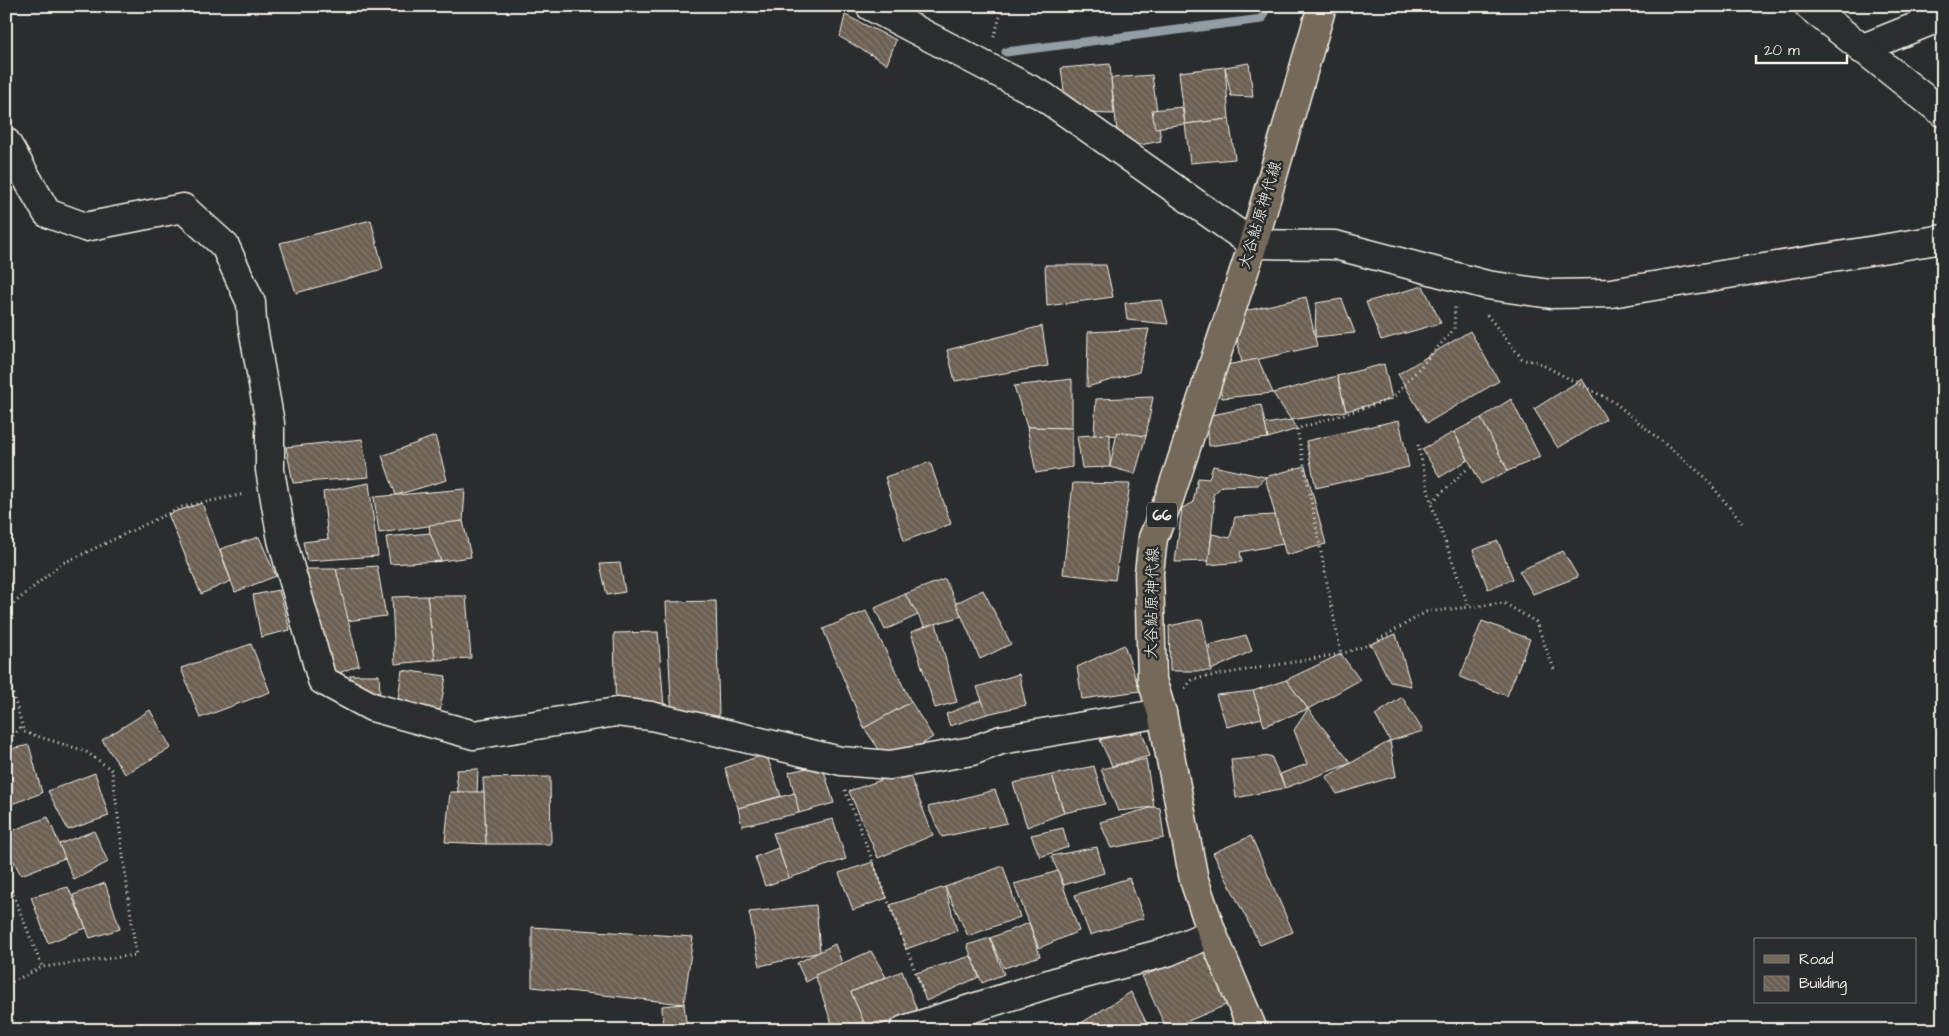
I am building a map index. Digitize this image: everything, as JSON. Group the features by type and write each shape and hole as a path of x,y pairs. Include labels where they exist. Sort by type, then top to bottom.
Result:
{"main road":[{"name":"大谷鮎原神代線","path":"1253,1030 1212,933 1194,880 1162,713 1152,680 1149,573 1153,538 1169,499 1253,244 1322,6"}],"street":[{"path":"870,6 1043,96 1253,244 1335,245 1487,286 1552,294 1611,293 1943,240"},
{"path":"1809,6 1943,114"},
{"path":"1861,49 1943,16"},
{"path":"6,142 47,213 85,227 183,208 225,246 251,303 252,322 270,423 270,470 282,540 322,680 372,707 474,735 616,712 651,716 833,759 890,766 972,751 1010,739 1162,713"},
{"path":"904,1030 1058,981 1167,952 1212,933"}],"path":[{"path":"1457,278 1523,360 1535,362 1614,402 1706,477 1742,523"},
{"path":"1341,654 1297,429 1392,399 1454,329"},
{"path":"1418,445 1431,503 1469,607"},
{"path":"1431,503 1466,470"},
{"path":"6,610 62,563 182,507 273,487"},
{"path":"1162,713 1193,680 1341,654 1371,644 1426,612 1504,603 1536,622 1554,669"},
{"path":"6,670 24,732 86,751 112,770 136,955 42,967 6,985"},
{"path":"6,743 22,726"},
{"path":"833,759 934,1020"},
{"path":"6,876 42,967"}],"building":[{"path":"845,15 896,40 887,64 840,37"},
{"path":"1249,63 1253,97 1231,96 1225,67"},
{"path":"1110,64 1114,114 1067,113 1061,68"},
{"path":"1225,67 1229,119 1185,124 1179,72"},
{"path":"1152,75 1161,141 1119,149 1111,78"},
{"path":"1182,107 1185,124 1155,128 1152,110"},
{"path":"1229,119 1235,159 1190,163 1185,124"},
{"path":"371,220 383,269 296,293 280,243"},
{"path":"1045,265 1106,265 1113,297 1047,306"},
{"path":"1423,286 1441,323 1381,340 1366,302"},
{"path":"1306,297 1317,346 1242,363 1232,314"},
{"path":"1342,299 1355,333 1315,337 1316,303"},
{"path":"1162,300 1168,324 1127,320 1125,303"},
{"path":"1042,326 1048,366 955,381 947,350"},
{"path":"1149,329 1139,372 1087,387 1088,332"},
{"path":"1470,331 1499,381 1427,423 1398,374"},
{"path":"1258,359 1273,393 1222,398 1216,367"},
{"path":"1384,364 1392,399 1346,411 1337,376"},
{"path":"1337,376 1346,411 1291,420 1273,393"},
{"path":"1072,379 1072,428 1027,427 1014,386"},
{"path":"1582,379 1606,419 1558,448 1534,409"},
{"path":"1153,397 1146,436 1094,435 1096,399"},
{"path":"1511,399 1540,457 1508,471 1481,418"},
{"path":"1261,405 1268,438 1209,446 1207,416"},
{"path":"1481,418 1508,471 1481,484 1454,432"},
{"path":"1291,420 1297,429 1268,438 1265,424"},
{"path":"1399,420 1409,467 1316,488 1306,441"},
{"path":"1027,427 1072,428 1072,467 1036,473"},
{"path":"1117,432 1146,436 1135,474 1110,467"},
{"path":"1454,432 1468,460 1440,477 1422,449"},
{"path":"1110,434 1110,467 1082,468 1077,436"},
{"path":"435,436 447,480 396,495 382,456"},
{"path":"362,439 369,477 293,483 286,447"},
{"path":"930,462 951,524 904,541 885,477"},
{"path":"1213,466 1265,477 1258,485 1222,486 1213,495 1214,506 1209,561 1175,562 1182,508 1193,503 1198,478 1209,479"},
{"path":"1305,466 1326,544 1286,555 1265,477"},
{"path":"369,483 378,556 307,561 303,542 328,539 323,492"},
{"path":"1073,483 1130,484 1115,580 1063,574"},
{"path":"465,489 463,521 379,533 374,497"},
{"path":"202,503 231,581 201,594 168,514"},
{"path":"1275,515 1283,544 1240,552 1242,562 1208,565 1212,534 1230,538 1235,517"},
{"path":"463,521 471,557 433,562 429,525"},
{"path":"430,533 441,561 390,564 386,537"},
{"path":"259,537 276,576 235,592 220,549"},
{"path":"1498,541 1513,579 1488,589 1473,550"},
{"path":"1563,551 1578,577 1533,594 1519,571"},
{"path":"620,563 625,592 607,595 600,564"},
{"path":"377,566 386,616 346,621 336,569"},
{"path":"298,569 336,569 359,665 322,680"},
{"path":"6,572 12,586 6,589"},
{"path":"945,579 962,616 925,627 905,594"},
{"path":"279,590 290,630 261,637 253,595"},
{"path":"983,590 1011,644 980,659 956,603"},
{"path":"905,594 918,615 885,630 875,608"},
{"path":"427,596 466,596 471,658 435,660"},
{"path":"427,596 435,660 395,664 392,597"},
{"path":"716,601 719,716 672,721 666,602"},
{"path":"866,611 911,702 864,728 823,629"},
{"path":"1202,619 1212,671 1170,671 1169,626"},
{"path":"1482,621 1530,639 1507,696 1460,677"},
{"path":"936,623 957,702 935,708 911,632"},
{"path":"658,632 665,719 616,722 614,633"},
{"path":"1396,634 1411,686 1390,682 1371,644"},
{"path":"1246,635 1252,651 1211,670 1209,645"},
{"path":"251,644 270,692 200,718 181,668"},
{"path":"1124,645 1140,691 1082,699 1077,667"},
{"path":"1341,654 1360,680 1308,709 1286,680"},
{"path":"402,670 446,676 439,717 397,706"},
{"path":"1019,674 1026,705 987,714 977,687"},
{"path":"350,675 379,675 380,692 354,697"},
{"path":"1286,680 1308,709 1264,726 1253,691"},
{"path":"1253,691 1262,718 1227,727 1216,695"},
{"path":"1402,697 1423,731 1390,741 1375,715"},
{"path":"982,700 987,714 950,726 946,714"},
{"path":"911,702 933,737 890,765 864,728"},
{"path":"1308,709 1351,763 1285,788 1280,774 1307,764 1294,730"},
{"path":"150,710 171,748 125,774 102,740"},
{"path":"1141,728 1150,756 1112,766 1100,740"},
{"path":"1390,741 1396,776 1337,794 1326,777"},
{"path":"29,745 42,793 6,806 6,750"},
{"path":"766,754 781,796 738,808 725,768"},
{"path":"1271,756 1285,788 1236,798 1231,760"},
{"path":"1146,759 1154,807 1118,811 1101,769"},
{"path":"822,765 834,803 799,813 789,772"},
{"path":"1094,766 1105,804 1064,813 1052,775"},
{"path":"478,769 477,793 458,792 456,770"},
{"path":"908,771 933,835 878,858 849,791"},
{"path":"95,773 109,816 68,830 48,791"},
{"path":"1052,775 1064,813 1027,827 1013,783"},
{"path":"550,777 551,844 486,844 483,778"},
{"path":"995,790 1007,823 942,837 928,807"},
{"path":"450,792 484,792 486,844 445,842"},
{"path":"795,793 799,813 742,826 738,808"},
{"path":"1154,807 1160,808 1164,838 1111,848 1100,822"},
{"path":"48,817 65,858 21,875 6,847 6,833"},
{"path":"833,819 846,859 789,878 773,833"},
{"path":"1063,828 1068,847 1040,857 1031,835"},
{"path":"94,831 108,862 74,880 59,844"},
{"path":"1251,836 1293,932 1260,945 1213,853"},
{"path":"1097,847 1104,873 1064,885 1051,856"},
{"path":"778,848 789,878 765,886 755,857"},
{"path":"873,862 887,898 853,910 839,873"},
{"path":"1003,866 1020,917 968,936 945,887"},
{"path":"1058,871 1079,931 1039,948 1014,884"},
{"path":"1129,878 1144,918 1090,935 1075,895"},
{"path":"105,883 120,929 90,938 73,895"},
{"path":"68,887 86,928 48,943 31,897"},
{"path":"945,887 957,931 906,949 890,905"},
{"path":"816,905 820,952 760,966 749,912"},
{"path":"1029,923 1040,956 1004,968 990,938"},
{"path":"532,927 693,937 684,1004 532,987"},
{"path":"990,938 1004,974 982,983 967,945"},
{"path":"835,944 842,963 806,982 797,963"},
{"path":"1211,950 1233,1002 1167,1030 1142,976"},
{"path":"871,951 886,977 851,992 864,1021 840,1030 834,1030 815,975"},
{"path":"971,956 979,977 926,1001 916,973"},
{"path":"902,971 918,1013 867,1029 851,992"},
{"path":"1131,992 1148,1026 1141,1030 1070,1030"},
{"path":"684,1004 687,1030 663,1030 662,1006"}],"waterway":[{"path":"1006,52 1262,19 1266,6"}]}
